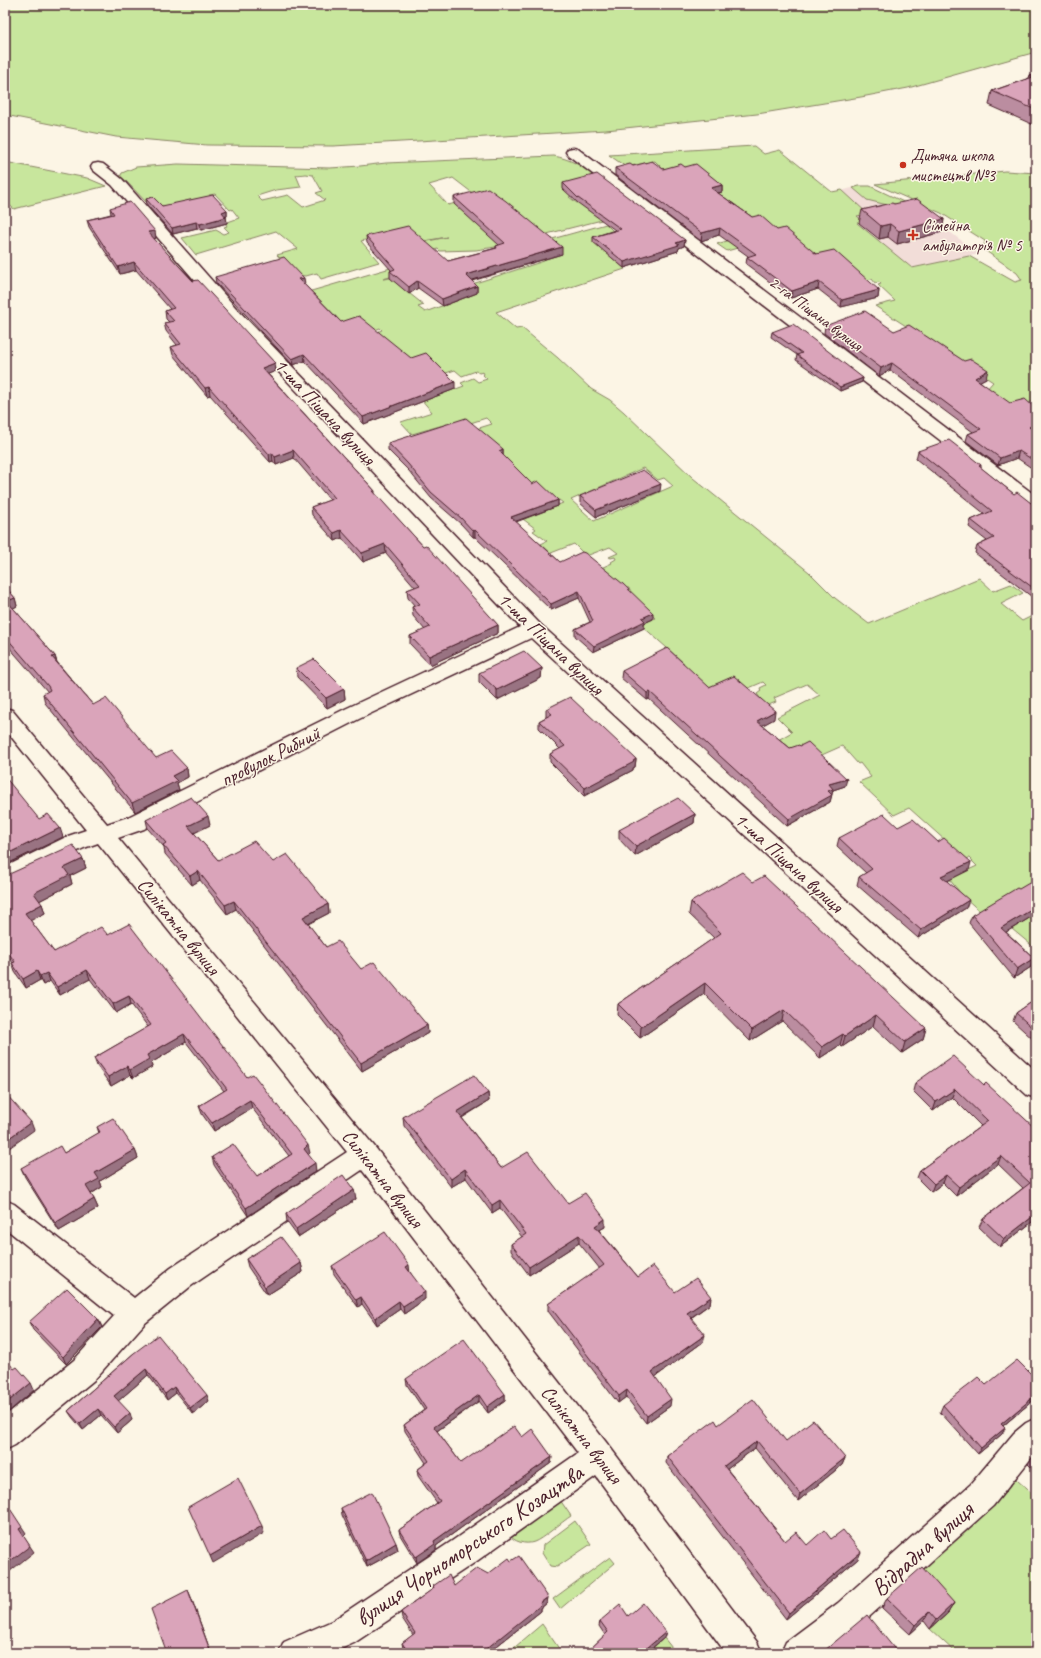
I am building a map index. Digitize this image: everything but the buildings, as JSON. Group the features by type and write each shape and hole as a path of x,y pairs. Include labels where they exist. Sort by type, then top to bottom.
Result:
{"street":[{"name":"2-га Піщана вулиця","path":"573,152 1036,505"},
{"name":"1-ша Піщана вулиця","path":"98,167 117,182 230,311 533,629 1036,1088"},
{"name":"провулок Рибний","path":"5,877 76,842 136,823 352,714 533,629"},
{"name":"Силікатна вулиця","path":"5,715 365,1154 599,1456 746,1653"},
{"path":"5,1436 84,1370 134,1315 181,1277 365,1154"},
{"path":"5,1212 134,1315"},
{"name":"Відрадна вулиця","path":"796,1653 848,1614 982,1495 1024,1443 1036,1433"},
{"name":"вулиця Чорноморського Козацтва","path":"295,1653 343,1632 463,1552 599,1456"}],"shaded area":[{"name":"Сімейна амбулаторія № 5","path":"859,186 870,186 918,209 980,254 912,268 823,196"}],"green space":[{"path":"5,5 1036,5 1036,52 908,88 757,114 606,130 333,146 207,145 116,137 5,115"},
{"path":"754,146 764,154 780,150 832,192 842,190 868,214 857,216 863,221 857,223 912,268 969,256 1015,282 1022,280 1017,273 983,249 985,241 941,213 875,184 1005,171 1036,173 1036,400 998,415 985,391 993,382 875,306 895,301 878,285 881,284 879,282 875,283 872,279 855,282 776,237 727,251 717,244 753,233 712,195 721,192 663,169 655,161 626,167 609,155"},
{"path":"554,156 575,163 594,176 576,194 569,197 577,203 584,201 629,213 539,236 479,198 453,178 429,185 448,205 476,198 508,245 476,250 440,251 438,249 404,257 419,243 447,237 418,242 393,233 361,241 379,262 321,279 317,273 306,276 295,275 277,255 298,249 276,231 196,255 182,238 216,230 223,234 229,232 224,227 227,226 225,223 239,218 232,209 230,210 215,194 209,195 212,198 160,210 149,205 124,179 119,179 122,173 136,167 178,164 330,168 386,163","holes":["296,175 313,175 322,191 316,193 325,200 303,207 288,195 262,201 257,196 276,190 301,187"]},
{"path":"5,162 87,178 106,186 14,209 7,203 5,204"},
{"path":"859,186 870,186 912,206 903,209 867,200 853,188"},
{"path":"606,224 621,239 612,258 625,269 496,312 516,329 522,328 558,358 591,389 610,400 693,478 809,572 835,598 869,624 979,578 993,591 1011,584 1023,593 1001,604 1022,621 1032,616 1036,619 1036,885 983,914 963,896 949,879 977,866 969,858 966,859 909,808 894,815 859,782 871,777 860,763 858,764 842,746 815,758 782,754 771,744 792,732 777,717 820,695 807,684 774,698 776,702 766,706 757,694 761,691 760,688 766,685 763,682 742,691 701,685 673,668 684,663 641,625 655,618 628,593 629,588 626,588 601,568 612,563 611,562 616,559 615,557 609,557 618,553 610,547 586,556 574,544 551,553 541,544 547,541 533,531 536,529 523,519 563,503 559,500 555,501 534,496 447,424 412,434 401,422 432,412 367,336 382,330 380,328 354,338 263,305 394,267 397,275 383,279 390,278 424,305 418,307 425,312 461,299 469,285 544,261 527,246","holes":["455,370 462,376 476,371 479,373 483,372 483,375 487,379 478,382 473,378 461,383 464,386 456,389 443,374","486,418 492,424 463,433 458,427","643,468 658,480 664,478 673,486 594,521 571,500"]},
{"path":"1036,914 1036,949 1012,929"},
{"path":"1008,1472 1036,1497 1036,1653 956,1653 930,1629 948,1613 900,1588 828,1653 816,1653"},
{"path":"560,1500 571,1516 537,1541 531,1543 520,1542 511,1537 509,1534"},
{"path":"575,1521 591,1544 557,1567 550,1566 542,1553 543,1545"},
{"path":"610,1557 615,1563 560,1609 553,1599"},
{"path":"542,1624 562,1653 508,1653"},
{"path":"664,1638 676,1653 647,1653"}],"place":[{"name":"Дитяча школа мистецтв №3","path":"903,165"},
{"name":"Сімейна амбулаторія № 5","path":"913,235"}]}
